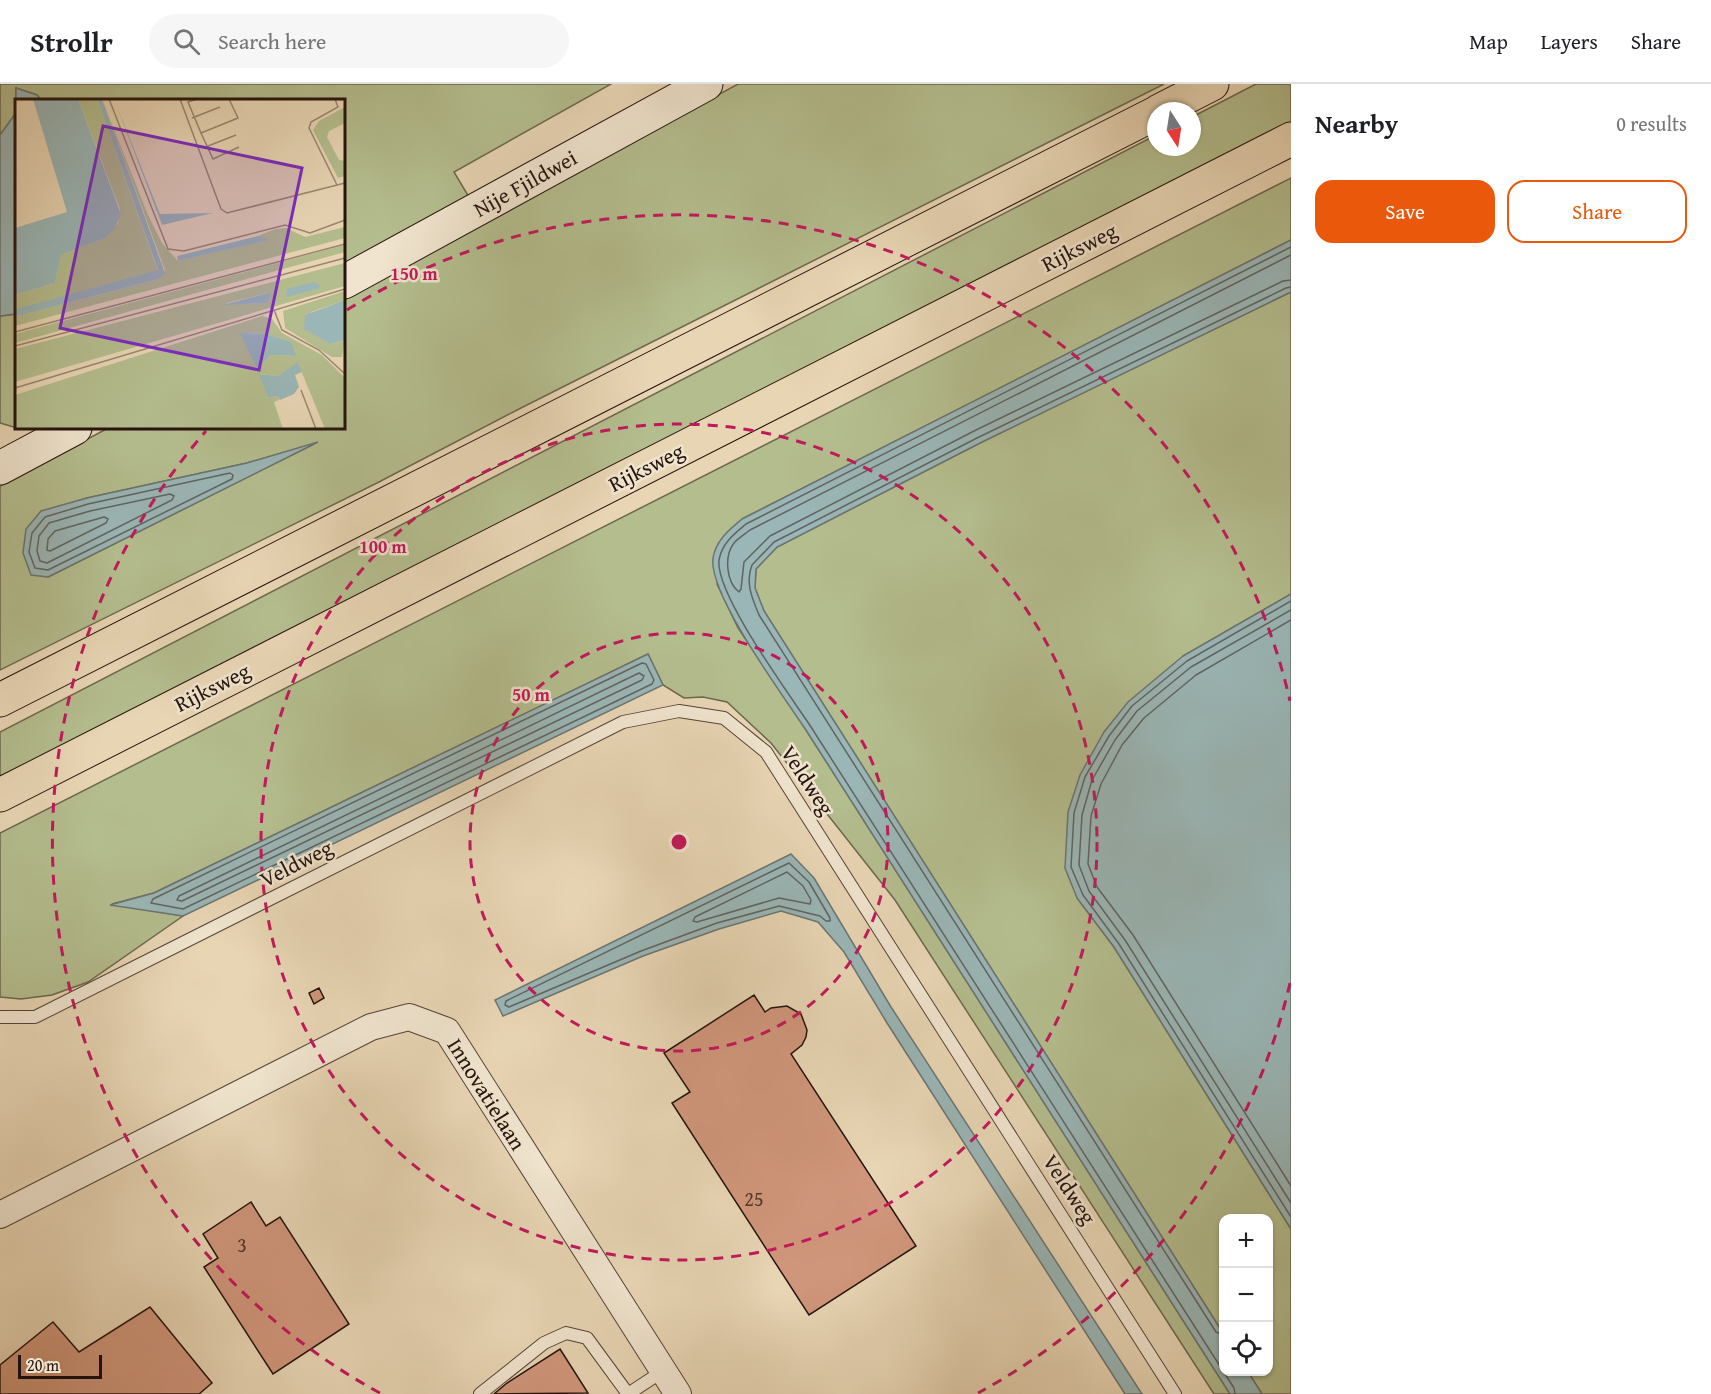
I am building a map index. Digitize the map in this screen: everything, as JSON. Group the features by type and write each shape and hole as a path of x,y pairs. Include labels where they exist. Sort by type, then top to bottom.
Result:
{"highway":[{"path":"1177,102 1212,84"},
{"path":"0,700 1147,118"},
{"name":"Rijksweg","path":"0,795 1291,139"}],"main road":[{"name":"Nije Fjildwei","path":"345,281 706,84"},
{"path":"0,468 73,429"}],"street":[{"name":"Innovatielaan","path":"0,1215 371,1027 409,1017 447,1031 678,1394"}],"lane":[{"name":"Veldweg","path":"0,1017 34,1017 623,722 679,711 724,718 766,752 1175,1394"},
{"path":"480,1394 544,1343 566,1333 587,1338 628,1394 663,1371"}],"green space":[{"path":"0,84 611,84 454,172 469,197 345,265 345,99 40,99 37,95 16,88 15,114 0,135"},
{"path":"738,84 1164,84 377,483 0,670 0,486 106,429 345,429 345,298","holes":["314,444 48,577 41,512 87,498 247,463"]},
{"path":"1256,84 1291,84 1291,127 0,784 0,732 1147,140 1147,156 1201,156 1201,112"},
{"path":"1291,178 1291,240 742,519 717,584 738,628 806,730 1230,1394 1214,1394 895,900 771,743 727,702 703,697 684,698 663,685 648,654 154,893 112,904 183,916 88,982 52,995 21,999 0,997 0,833"},
{"path":"1291,292 1291,594 1183,656 1077,898 1114,947 1291,1229 1291,1394 1262,1394 1251,1376 1273,1376 1273,1214 1219,1214 1219,1327 764,611 755,588 756,569 777,547 982,442"},
{"path":"15,314 15,428 0,423 0,316"}],"water":[{"path":"16,88 37,95 40,99 16,99"},
{"path":"15,114 15,314 0,316 0,135"},
{"path":"1291,240 1291,292 982,442 777,547 756,569 755,588 764,611 1219,1327 1219,1376 1251,1376 1262,1394 1230,1394 734,620 722,595 715,574 713,558 720,541 742,519"},
{"path":"318,442 48,577 31,575 23,553 26,529 41,511 87,498 247,463"},
{"path":"1291,594 1291,1229 1114,947 1077,898 1065,868 1068,812 1080,775 1104,732 1128,702 1183,656"},
{"path":"648,654 663,685 183,916 110,905 154,893"},
{"path":"791,854 814,878 891,1007 1142,1394 1125,1394 887,1023 844,952 818,922 781,911 719,929 643,956 503,1016 495,1000"}],"building":[{"path":"319,988 324,998 314,1004 309,993"},
{"path":"754,995 765,1012 771,1008 787,1006 801,1014 807,1030 806,1037 802,1045 791,1054 916,1246 809,1315 672,1103 690,1092 664,1053"},
{"path":"251,1202 266,1226 280,1217 349,1324 273,1374 204,1267 218,1258 203,1234"},
{"path":"150,1307 212,1383 199,1394 0,1394 0,1365 53,1322 79,1352"},
{"path":"560,1349 588,1393 494,1394 507,1383"}]}
